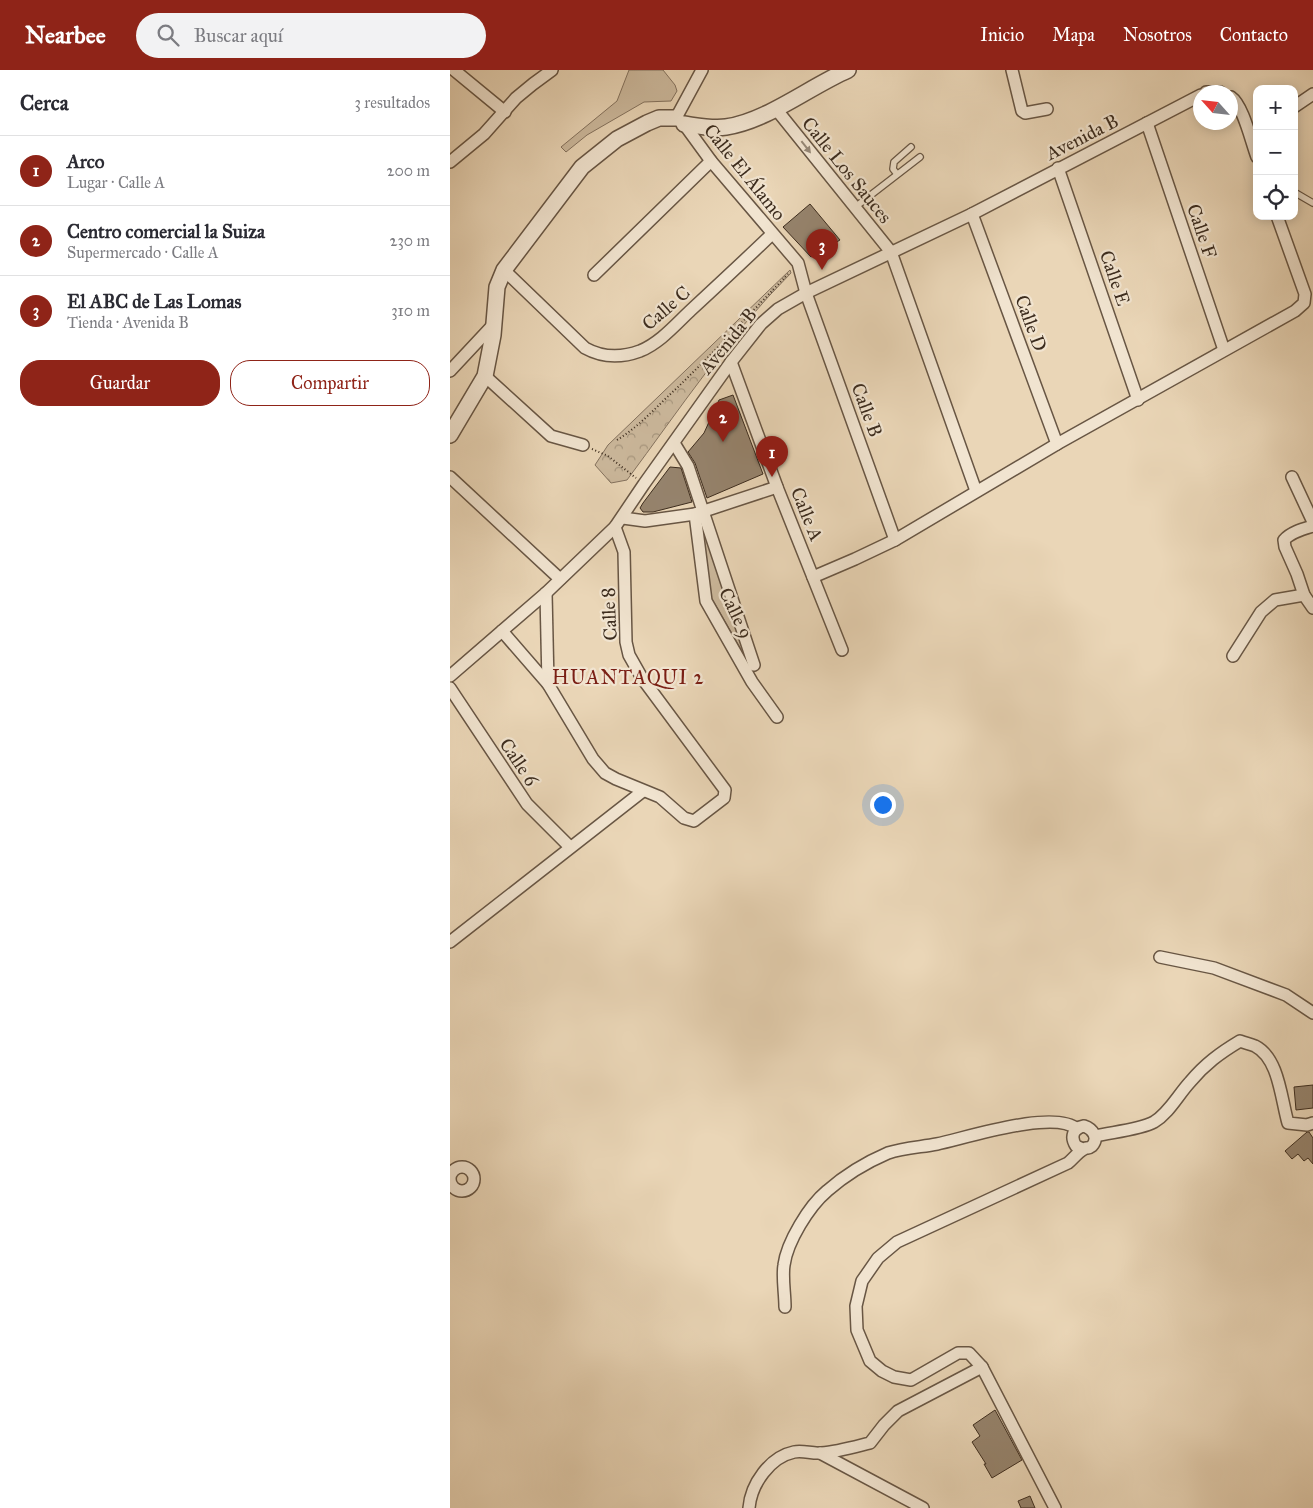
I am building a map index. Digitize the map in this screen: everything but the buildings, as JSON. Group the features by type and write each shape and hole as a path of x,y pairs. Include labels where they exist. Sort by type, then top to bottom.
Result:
{"street":[{"path":"454,70 505,112"},
{"path":"450,162 484,134 516,98 552,70"},
{"path":"680,121 702,70"},
{"path":"450,435 485,376 493,326 496,287 504,270 582,167 617,139 659,118 716,128 728,126 776,108 848,70"},
{"path":"1012,70 1022,111 1026,113 1047,109"},
{"path":"1298,104 1313,94"},
{"name":"Avenida B","path":"450,676 546,593 619,523 644,484 731,362 761,324 778,309 806,293 972,214 1193,100"},
{"path":"1238,106 1253,134"},
{"name":"Calle Los Sauces","path":"776,108 891,252"},
{"name":"Calle El Álamo","path":"680,121 711,161 798,263 806,293"},
{"name":"Calle F","path":"1147,123 1224,350"},
{"path":"594,275 711,161"},
{"name":"Calle E","path":"1058,168 1138,400"},
{"name":"Calle D","path":"972,214 1057,444"},
{"path":"813,577 895,540 1057,444 1295,311 1304,304 1305,294 1278,220"},
{"name":"Calle C","path":"504,270 585,348 596,354 606,356 624,354 641,350 662,337 772,234"},
{"path":"891,252 976,492"},
{"name":"Calle B","path":"806,293 895,540"},
{"path":"450,371 493,326"},
{"name":"Calle A","path":"731,362 777,487 842,650"},
{"path":"485,376 551,436 583,445"},
{"path":"674,443 688,466 699,513 754,665"},
{"path":"450,477 560,579"},
{"path":"1292,477 1313,522"},
{"path":"619,523 699,513 777,487"},
{"name":"Calle 9","path":"699,513 706,601 752,682 777,717"},
{"name":"Calle 8","path":"619,523 624,552 626,642 630,655 642,678 725,790 724,798 694,821 684,818 660,797 643,791"},
{"path":"1313,526 1292,534 1284,540 1304,595 1313,608"},
{"path":"546,593 548,684"},
{"path":"1233,656 1261,612 1276,600 1304,595"},
{"path":"502,631 548,684 593,760 616,780 643,791"},
{"name":"Calle 6","path":"450,688 527,804 570,847"},
{"path":"450,942 643,791"},
{"path":"1160,957 1214,968 1286,995 1313,1013"},
{"path":"1095,1136 1142,1127 1154,1122 1166,1112 1190,1082 1217,1055 1240,1041 1256,1046 1266,1055 1277,1075 1288,1123 1307,1125 1313,1123"},
{"path":"785,1307 784,1265 797,1230 801,1222 826,1192 849,1174 889,1153 939,1144 991,1130 1021,1125 1060,1122 1072,1124 1077,1129"},
{"path":"1055,1508 982,1368 969,1354 958,1353 911,1380 894,1377 882,1371 870,1361 857,1330 856,1306 862,1281 878,1258 896,1242 1068,1163 1083,1149 1091,1147 1095,1136 1094,1132 1088,1127 1077,1129 1072,1139 1076,1146 1083,1149"},
{"path":"749,1508 750,1500 762,1473 779,1458 796,1451 820,1453 870,1443 898,1411 982,1368"},
{"path":"820,1453 923,1508"}],"lane":[{"path":"897,174 893,169 894,162 911,147"},
{"path":"854,208 920,157"},
{"path":"1298,194 1313,203"}],"path":[{"path":"617,440 630,432 728,338 798,263"},
{"path":"583,445 608,456 644,484"}],"green space":[{"path":"629,70 663,70 675,85 677,91 671,101 644,102 587,135 566,152 561,147 617,101"},
{"path":"790,270 791,273 726,347 627,480 611,483 595,465 608,445"},
{"path":"701,521 750,665 711,597"}],"place":[{"name":"El ABC de Las Lomas","path":"822,270"},
{"name":"Centro comercial la Suiza","path":"723,442"},
{"name":"Arco","path":"772,477"}],"district":[{"name":"HUANTAQUI 2","path":"628,677"}]}
